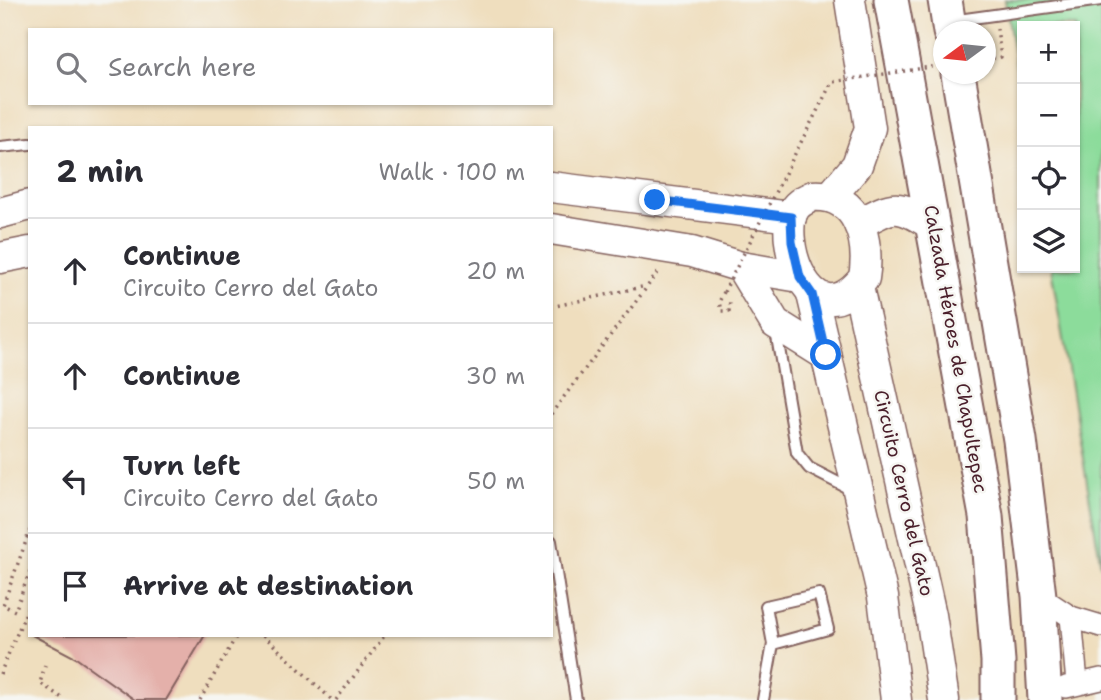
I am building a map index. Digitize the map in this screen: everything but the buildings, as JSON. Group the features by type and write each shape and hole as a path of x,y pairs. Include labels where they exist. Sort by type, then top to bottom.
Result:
{"main road":[{"name":"Calzada Héroes de Chapultepec","path":"891,0 986,516 998,660 998,700"},
{"path":"960,84 1020,440 1039,596 1045,698"}],"street":[{"path":"831,197 857,165 870,128 850,0"},
{"path":"553,187 791,217"},
{"path":"553,229 675,250 806,286 828,300 849,295 864,278 866,266 859,224 846,202 831,197 813,196 804,200 791,217 792,242 806,286 826,355 860,494 883,597 896,700"},
{"path":"0,213 28,206"},
{"path":"859,224 884,210 903,208 933,225"},
{"path":"741,267 775,323 826,355"},
{"name":"Circuito Cerro del Gato","path":"858,287 931,615 944,700"},
{"path":"1039,596 1071,617 1101,626"},
{"path":"1071,617 1077,683"},
{"path":"1045,698 1077,683 1101,679"}],"lane":[{"path":"948,18 1101,0"},
{"path":"0,147 28,144"},
{"path":"775,323 797,453 802,463 860,494"},
{"path":"553,554 576,700"},
{"path":"764,700 773,644 766,606 819,594 828,629 773,644"}],"path":[{"path":"996,21 1001,57 996,58"},
{"path":"727,296 731,305 729,311 724,312 718,305 724,292 832,82 933,67"},
{"path":"553,411 675,250"},
{"path":"553,307 648,286"},
{"path":"28,536 3,605 15,611 28,576"},
{"path":"0,674 28,608"},
{"path":"200,700 236,637"},
{"path":"264,637 334,700 383,637"},
{"path":"45,665 40,683 64,700"}],"green space":[{"path":"1005,0 1101,0 1101,566 1052,273 1080,273 1080,21 1017,21 1017,71"}],"route":[{"path":"655,200 791,217 792,242 800,277 812,294 826,355"}]}
